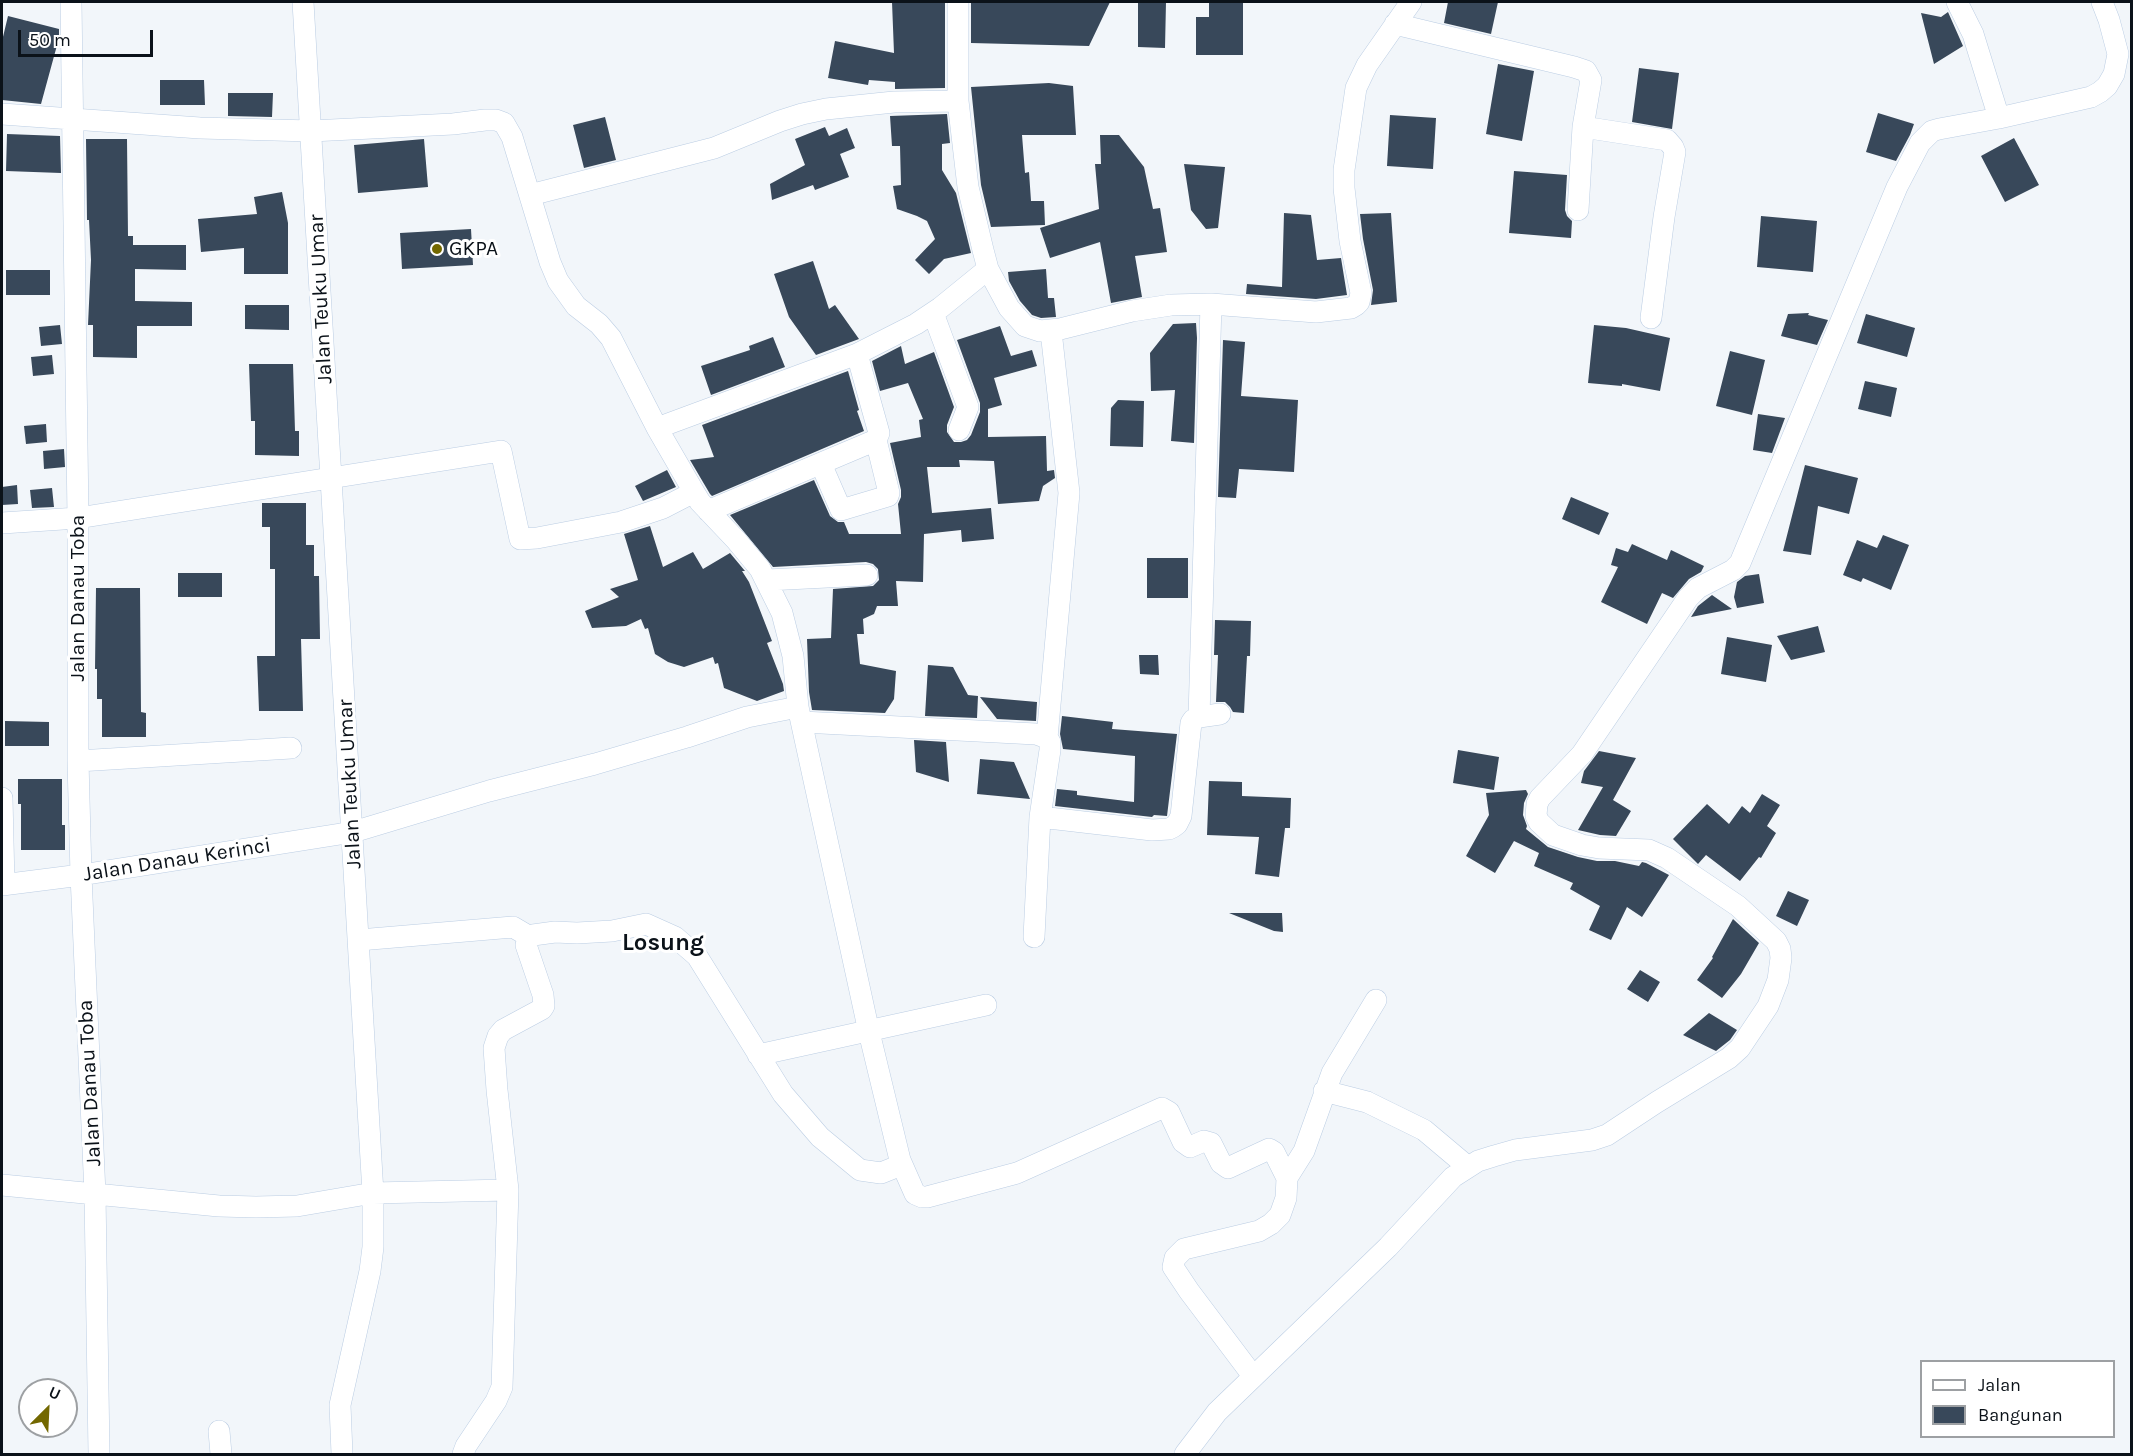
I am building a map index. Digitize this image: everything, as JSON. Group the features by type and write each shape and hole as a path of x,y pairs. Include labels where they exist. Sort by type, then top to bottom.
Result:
{"street":[{"name":"Jalan Danau Toba","path":"71,2 78,518 78,762 95,1194 99,1455"},
{"name":"Jalan Teuku Umar","path":"303,2 373,1193 371,1264 340,1405 342,1455"},
{"path":"958,2 958,101 968,187 988,269 1010,308 1025,326 1035,330 1051,330 1132,311 1171,305 1211,304 1316,312 1351,308 1359,302 1361,293 1350,241 1344,188 1347,149 1358,80 1411,2"},
{"path":"1958,2 1973,34 1999,118"},
{"path":"1185,1455 1217,1412 1388,1247 1442,1188 1468,1167 1478,1161 1515,1150 1592,1140 1607,1135 1729,1058 1740,1048 1775,991 1781,958 1776,941 1738,906 1667,858 1642,848 1599,848 1553,835 1536,816 1539,798 1582,754 1688,598 1698,588 1740,564 1897,187 1915,150 1926,136 1939,129 2091,97 2107,86 2114,74 2118,54 2102,2"},
{"path":"1395,24 1586,71 1591,80 1583,127 1578,210"},
{"path":"530,195 714,148 802,114 826,109 894,102 958,101"},
{"path":"2,114 200,128 310,131 500,121 507,126 558,281 570,300 599,324 611,338 657,428 694,492 767,580 782,613 793,656 800,715 869,1032 900,1160 915,1194 927,1197 1017,1173 1162,1108 1169,1112 1183,1142 1190,1147 1204,1141 1211,1143 1221,1163 1228,1168 1261,1153 1274,1152 1287,1178"},
{"path":"1583,127 1667,141 1675,152 1651,318"},
{"path":"657,428 857,354 933,313 988,269"},
{"path":"1040,817 1152,830 1169,829 1177,824 1181,816 1190,727 1193,720 1210,716 1211,304"},
{"path":"933,313 968,407 959,429"},
{"path":"1034,937 1040,817 1050,750 1050,742 1047,738 1070,493 1051,330"},
{"path":"821,464 842,510 888,496 876,440 879,433 857,354"},
{"path":"708,511 876,440"},
{"path":"2,523 78,518 501,451 520,539 537,538 639,517 694,492"},
{"path":"767,580 867,575"},
{"name":"Jalan Danau Kerinci","path":"3,884 81,875 353,832 489,791 595,764 747,717 800,715 1036,734 1047,738"},
{"path":"78,762 291,748"},
{"path":"2,798 3,884"},
{"path":"463,1455 466,1446 491,1409 502,1387 508,1190 494,1048 503,1030 544,1006 543,995 526,945 530,938 536,934 612,931 646,924 682,941 697,956 758,1055 803,1119 850,1164 860,1170 881,1173 896,1167 900,1160"},
{"path":"359,940 513,927 530,938"},
{"path":"1253,1376 1173,1267 1175,1258 1184,1249 1259,1231 1280,1215 1286,1198 1287,1178 1304,1151 1332,1073 1376,1000"},
{"path":"758,1055 986,1005"},
{"path":"1324,1091 1367,1101 1424,1130 1468,1167"},
{"path":"2,1185 219,1206 256,1207 297,1206 373,1193 508,1190"},
{"path":"219,1431 221,1455"}],"building":[{"path":"892,2 945,2 945,88 895,89 895,82 869,80 868,85 828,78 835,41 894,53"},
{"path":"971,2 1110,2 1089,46 971,43"},
{"path":"1138,2 1166,2 1165,48 1138,47"},
{"path":"1209,2 1243,2 1243,55 1196,55 1196,17 1209,17"},
{"path":"1448,2 1498,2 1491,34 1444,23"},
{"path":"1948,12 1963,46 1934,64 1921,13 1941,17"},
{"path":"8,16 59,29 59,38 41,104 2,100 2,41"},
{"path":"1498,64 1534,71 1522,141 1486,134"},
{"path":"1639,68 1679,73 1672,129 1632,122"},
{"path":"160,80 204,80 205,105 160,105"},
{"path":"1049,83 1073,86 1076,135 1022,135 1025,173 1029,172 1031,201 1044,201 1045,225 991,227 981,185 971,87"},
{"path":"228,93 273,93 272,117 228,116"},
{"path":"1878,113 1914,124 1896,161 1866,152"},
{"path":"947,114 950,143 942,144 942,170 956,193 971,253 944,259 929,274 915,260 935,239 927,221 897,209 893,186 901,185 900,146 892,146 890,116"},
{"path":"1390,115 1436,118 1433,169 1387,166"},
{"path":"605,117 616,160 584,168 573,125"},
{"path":"825,127 829,136 847,128 855,148 840,154 849,177 815,190 813,185 772,200 770,184 805,165 795,139"},
{"path":"7,134 60,136 61,173 6,171"},
{"path":"1100,135 1119,135 1144,167 1153,209 1160,208 1167,252 1135,256 1142,297 1111,303 1100,242 1050,258 1040,228 1099,209 1095,164 1101,164"},
{"path":"2014,138 2039,185 2005,202 1981,156"},
{"path":"86,139 127,139 128,236 133,236 133,245 186,245 186,270 135,269 135,301 192,302 192,326 137,326 137,358 93,357 93,325 88,325 91,260 89,220 87,220"},
{"path":"424,139 428,187 358,193 354,145"},
{"path":"1184,164 1225,167 1218,228 1206,229 1191,210"},
{"path":"1514,171 1567,175 1565,210 1572,221 1571,238 1509,233"},
{"path":"282,192 288,223 288,274 244,274 244,248 201,252 198,219 257,214 254,197"},
{"path":"1284,213 1311,215 1317,260 1341,258 1347,295 1316,299 1246,294 1247,284 1282,287"},
{"path":"1391,213 1397,302 1371,305 1373,290 1360,214"},
{"path":"1761,216 1817,221 1813,272 1757,267"},
{"name":"GKPA","path":"471,229 473,265 402,269 400,233"},
{"path":"813,261 829,309 835,305 859,339 816,355 789,317 774,274"},
{"path":"1046,269 1048,298 1054,298 1056,317 1041,318 1032,315 1020,301 1009,281 1008,272"},
{"path":"6,270 50,270 50,295 6,295"},
{"path":"245,305 289,305 289,330 245,329"},
{"path":"1809,313 1808,315 1828,320 1817,345 1781,336 1788,314"},
{"path":"1866,314 1915,328 1907,357 1857,343"},
{"path":"1196,323 1194,443 1171,441 1175,390 1151,391 1150,353 1173,324"},
{"path":"60,325 62,344 41,346 39,327"},
{"path":"1594,325 1626,328 1670,338 1660,391 1622,384 1622,386 1588,383"},
{"path":"1000,326 1011,356 1032,350 1037,366 994,378 1002,405 988,409 988,437 1046,436 1047,471 1054,470 1055,478 1043,486 1039,501 998,504 994,461 959,460 960,467 927,467 932,513 991,508 994,539 962,542 961,530 924,534 923,582 896,581 898,606 877,606 874,614 863,619 864,634 857,634 860,664 896,671 894,699 885,713 812,710 807,639 831,638 833,589 873,586 879,580 878,569 866,562 773,567 730,515 814,480 830,516 838,522 844,522 849,534 901,534 898,504 901,490 890,443 921,437 919,420 923,419 908,383 880,391 872,361 901,346 905,364 934,352 954,407 947,425 947,432 954,442 961,442 967,440 971,435 980,412 980,403 957,340"},
{"path":"773,337 785,367 711,395 701,366 750,350 749,346"},
{"path":"1223,340 1245,342 1241,396 1298,400 1294,472 1239,469 1236,498 1218,497"},
{"path":"1730,351 1765,360 1752,415 1716,406"},
{"path":"52,355 54,374 33,376 31,357"},
{"path":"249,364 293,364 295,431 299,431 299,456 255,455 255,421 251,421"},
{"path":"848,371 864,431 712,496 710,494 690,460 714,457 702,425"},
{"path":"1865,381 1897,388 1891,417 1858,409"},
{"path":"1118,400 1144,401 1143,447 1110,446 1111,408"},
{"path":"1758,414 1785,418 1772,453 1753,450"},
{"path":"46,424 47,442 26,444 24,426"},
{"path":"64,449 65,467 44,469 43,451"},
{"path":"1805,465 1858,478 1849,514 1818,506 1811,555 1783,551"},
{"path":"667,470 676,487 643,501 635,486"},
{"path":"17,485 18,504 2,505 2,487"},
{"path":"52,488 54,507 32,508 30,490"},
{"path":"1571,497 1609,513 1599,535 1562,519"},
{"path":"262,503 306,503 306,545 314,545 314,576 319,576 320,639 301,639 303,711 259,711 257,656 275,656 275,569 270,569 270,527 262,527"},
{"path":"650,526 663,567 693,552 703,569 730,553 745,571 742,571 749,582 772,641 767,643 784,691 757,701 724,688 718,663 715,664 713,657 684,667 668,662 655,654 648,628 645,629 641,619 626,626 592,628 585,611 619,597 610,589 638,580 624,534"},
{"path":"1883,535 1909,545 1891,590 1863,578 1861,582 1843,575 1857,540 1877,548"},
{"path":"1632,544 1667,560 1671,550 1704,566 1701,572 1689,579 1673,598 1662,593 1647,624 1601,602 1618,567 1611,565 1616,548 1628,552"},
{"path":"1147,558 1188,558 1188,598 1147,598"},
{"path":"178,573 222,573 222,597 178,597"},
{"path":"1759,574 1764,603 1737,608 1734,597 1737,582 1745,576"},
{"path":"96,588 140,588 141,712 146,713 146,737 102,737 102,699 97,699 97,669 95,669"},
{"path":"1712,595 1732,609 1691,617 1698,606"},
{"path":"1215,620 1251,621 1244,713 1233,712 1225,702 1216,702 1218,655 1214,655"},
{"path":"1818,626 1825,652 1791,660 1777,636"},
{"path":"1727,637 1772,645 1766,682 1721,674"},
{"path":"1139,655 1158,655 1159,675 1140,674"},
{"path":"928,665 953,667 968,695 978,696 977,718 925,716"},
{"path":"980,697 1037,702 1036,721 997,719"},
{"path":"1062,716 1113,722 1112,729 1177,734 1167,816 1154,815 1152,817 1055,806 1057,789 1077,791 1077,795 1134,802 1135,756 1063,749 1060,734"},
{"path":"5,721 49,722 49,746 5,746"},
{"path":"914,740 946,742 949,782 916,772"},
{"path":"1458,750 1499,757 1494,790 1453,783"},
{"path":"1599,751 1636,758 1613,800 1631,811 1616,836 1578,830 1603,787 1581,783 1584,771"},
{"path":"980,759 1014,762 1030,799 977,794"},
{"path":"18,779 62,779 62,825 65,825 65,850 21,850 21,804 18,804"},
{"path":"1209,781 1242,782 1242,796 1291,798 1290,828 1285,828 1279,877 1255,874 1259,837 1207,835"},
{"path":"1526,790 1528,794 1524,803 1523,815 1526,829 1548,847 1597,861 1615,861 1639,866 1642,862 1669,875 1642,917 1627,907 1611,940 1589,930 1600,906 1570,889 1573,883 1534,866 1539,853 1514,841 1495,873 1466,856 1489,815 1486,793"},
{"path":"1762,794 1780,805 1767,826 1776,833 1761,858 1759,857 1740,881 1706,855 1698,864 1673,839 1707,804 1729,824 1742,806 1750,813"},
{"path":"1788,891 1809,900 1797,926 1776,916"},
{"path":"1229,913 1282,913 1283,932 1274,931"},
{"path":"1733,919 1759,943 1741,974 1722,998 1697,980 1713,958"},
{"path":"1640,970 1660,982 1648,1002 1627,989"},
{"path":"1709,1013 1737,1030 1730,1040 1716,1051 1683,1035"}],"place":[{"name":"GKPA","path":"437,249"}],"district":[{"name":"Losung","path":"663,943"}]}
